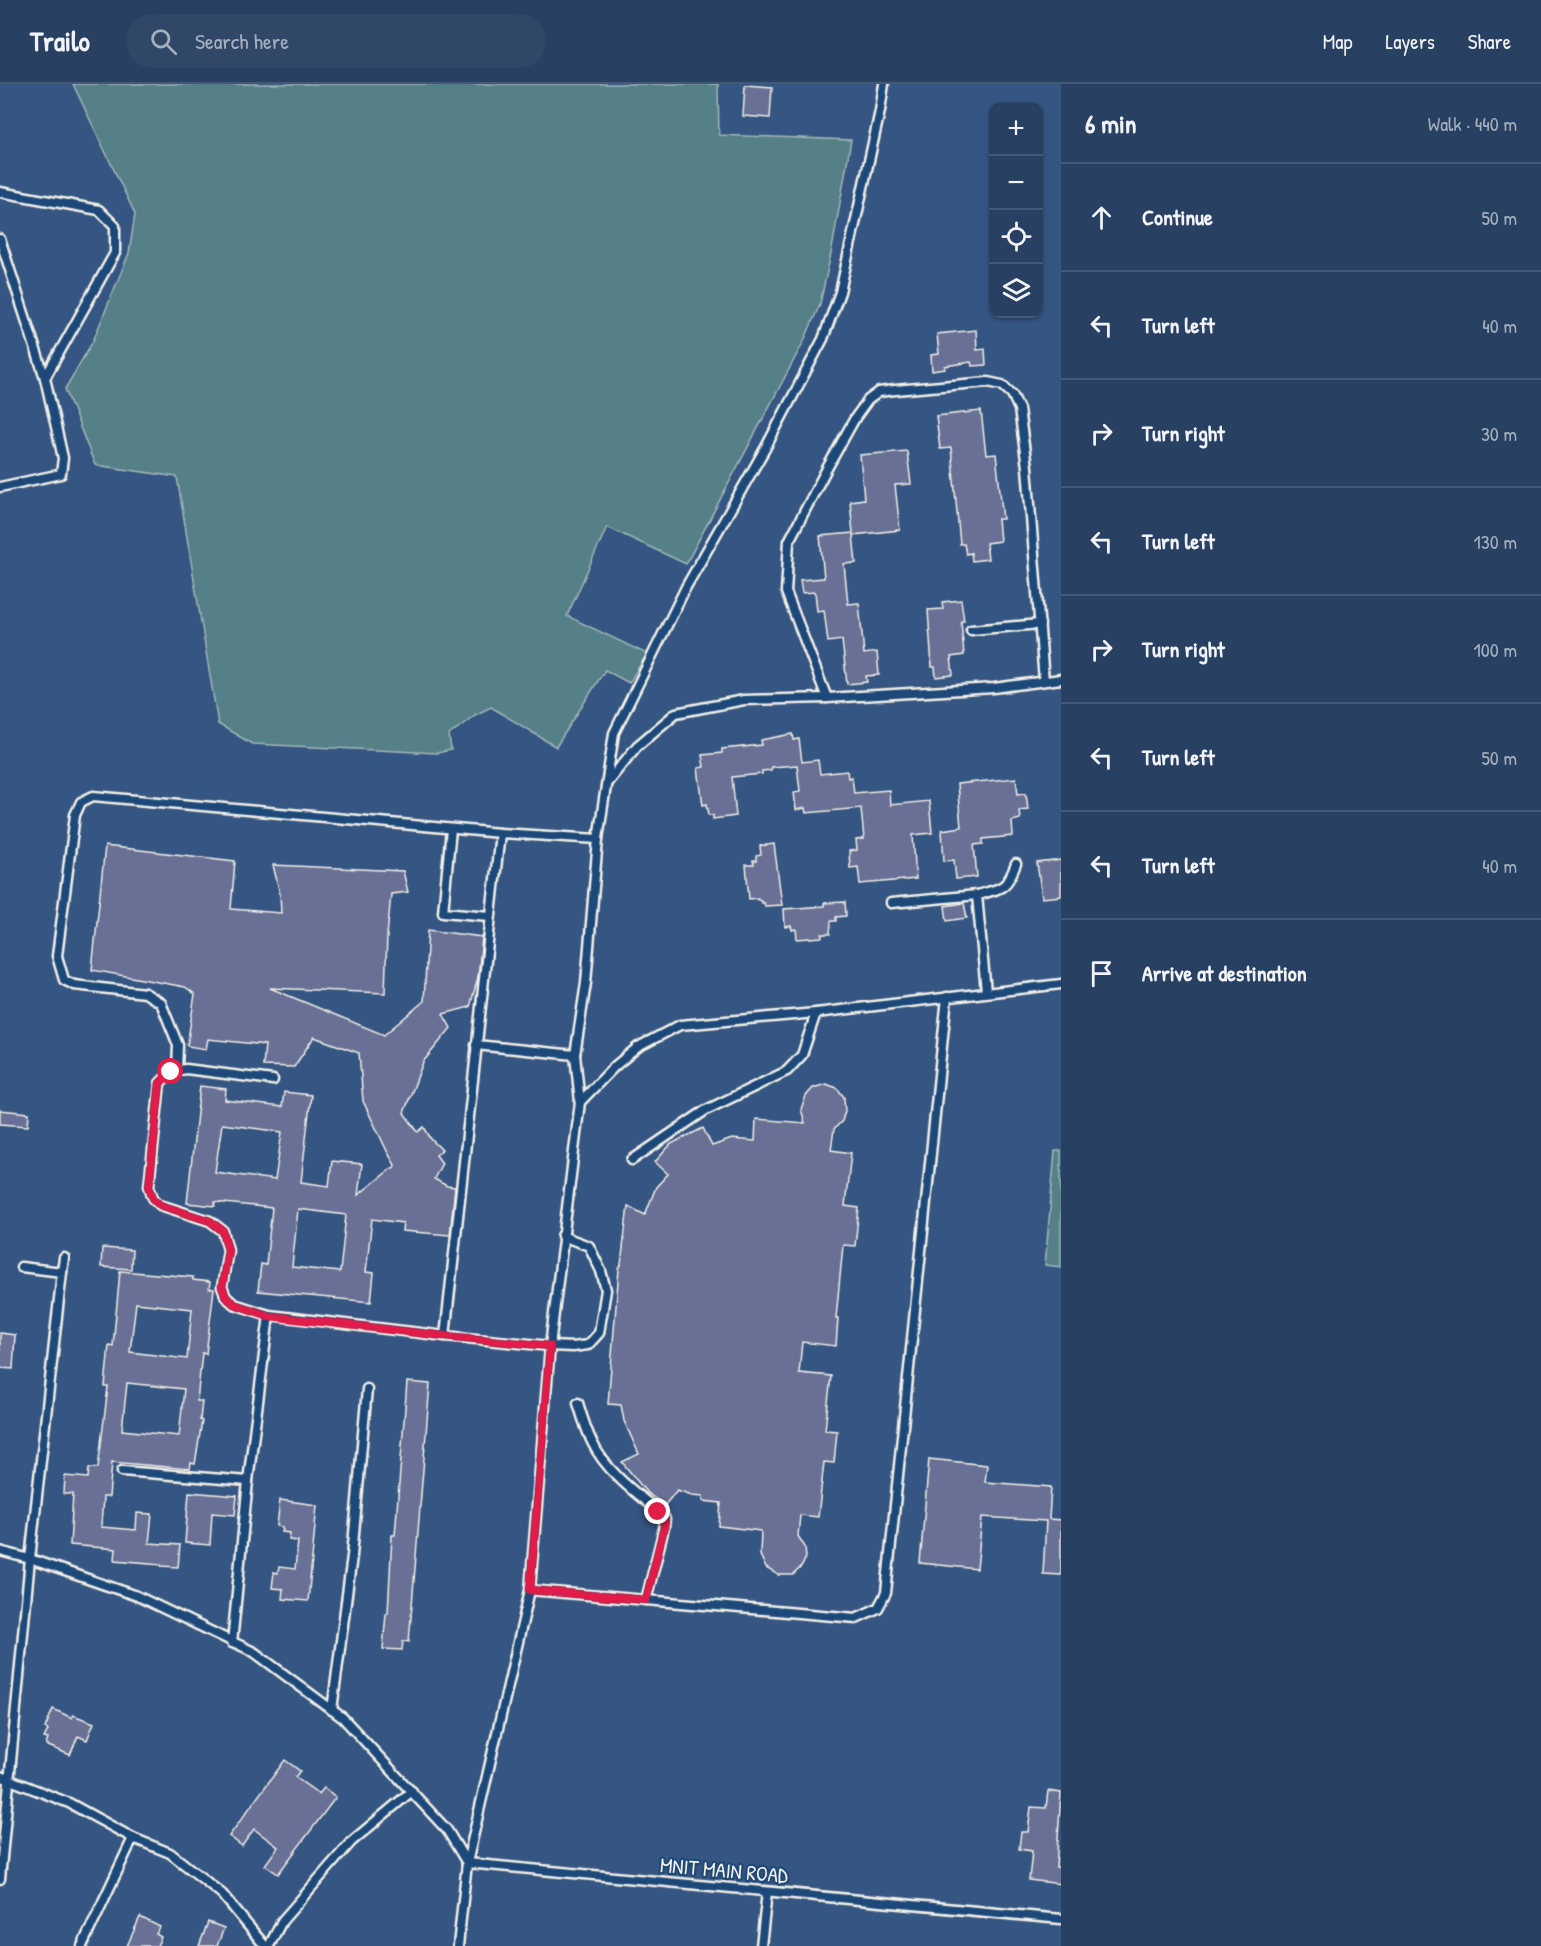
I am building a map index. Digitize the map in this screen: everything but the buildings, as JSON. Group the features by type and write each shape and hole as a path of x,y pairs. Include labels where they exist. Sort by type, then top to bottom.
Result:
{"lane":[{"path":"458,1946 467,1863 530,1590 550,1346 580,1101 575,1055 586,983 598,839 614,733 686,587 771,438 823,339 840,292 884,84"},
{"path":"0,192 99,210 115,226 115,253 45,378"},
{"path":"0,239 45,378 63,458 61,474 0,487"},
{"path":"827,698 786,592 789,541 855,418 868,400 879,392 988,382 1002,385 1012,394 1019,409 1027,467 1044,681"},
{"path":"971,630 1040,624"},
{"path":"606,783 637,746 676,713 744,700 827,698 994,688 1061,679"},
{"path":"177,1071 178,1045 161,1003 145,993 74,985 64,980 60,970 57,956 75,815 81,802 93,796 451,829 598,839"},
{"path":"451,829 443,912 490,916"},
{"path":"445,1336 500,833"},
{"path":"891,903 977,895 1002,888 1011,878 1016,864"},
{"path":"977,895 986,992"},
{"path":"580,1101 638,1047 680,1025 816,1013 1061,984"},
{"path":"530,1590 856,1618 878,1608 886,1593 946,997"},
{"path":"632,1160 706,1110 788,1071 802,1055 816,1013"},
{"path":"476,1045 575,1055"},
{"path":"273,1080 186,1069 171,1072 160,1083 149,1186 153,1198 160,1205 210,1221 223,1231 228,1250 222,1287 226,1297 234,1304 269,1316 550,1346 588,1345 599,1333 606,1290 601,1271 589,1246 562,1236"},
{"path":"0,1880 30,1559 64,1258"},
{"path":"21,1267 62,1272"},
{"path":"232,1643 248,1481 269,1316"},
{"path":"332,1710 352,1556 367,1389"},
{"path":"578,1403 593,1443 602,1458 665,1519 646,1600"},
{"path":"122,1471 248,1481"},
{"path":"0,1551 137,1596 254,1652 343,1718 447,1830 467,1863"},
{"path":"0,1776 69,1803 134,1838 170,1853 222,1894 267,1946 282,1921 351,1842 412,1791"},
{"path":"82,1946 134,1838"},
{"name":"MNIT MAIN ROAD","path":"467,1863 1061,1919"},
{"path":"761,1946 767,1892"}],"green space":[{"path":"73,84 718,84 719,135 851,140 820,304 804,341 686,564 607,527 567,616 647,654 629,683 605,670 556,747 491,707 475,715 449,735 451,750 437,753 252,744 218,724 177,477 95,465 65,389 93,341 129,253 135,214"},
{"path":"1055,1151 1061,1151 1061,1267 1045,1265"}],"route":[{"path":"171,1072 160,1083 149,1186 153,1198 160,1205 210,1221 223,1231 228,1250 222,1287 226,1297 234,1304 269,1316 550,1346 530,1590 646,1600 665,1523 663,1515 658,1512"}]}
